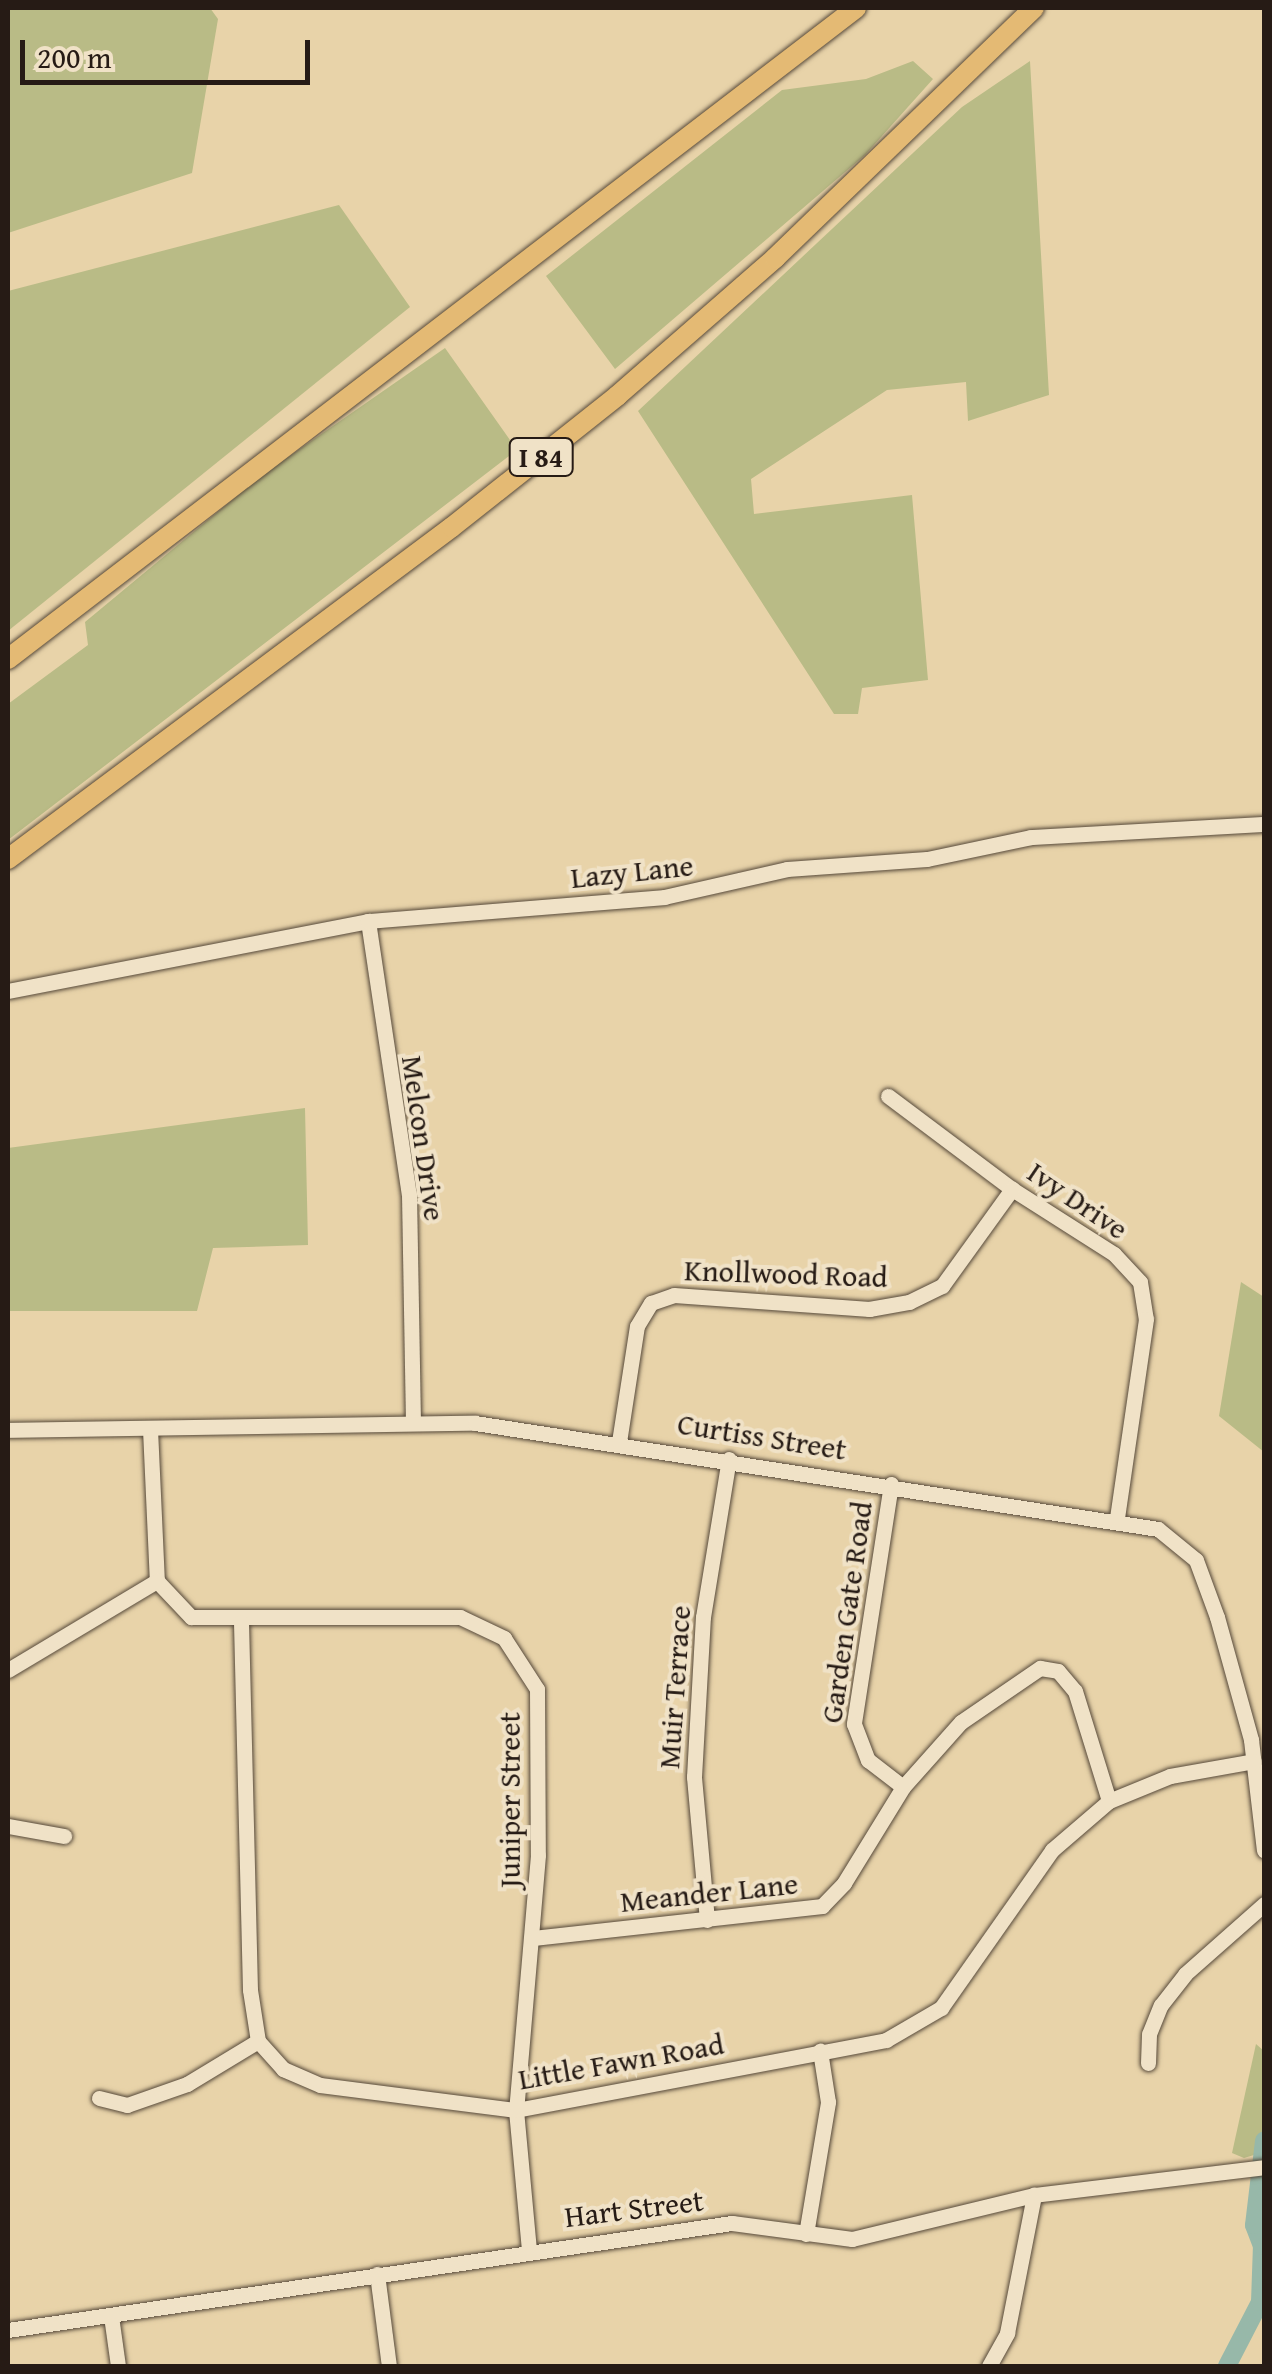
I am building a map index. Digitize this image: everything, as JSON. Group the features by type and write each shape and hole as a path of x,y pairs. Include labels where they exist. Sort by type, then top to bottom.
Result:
{"highway":[{"path":"8,659 856,8"},
{"name":"I 84","path":"8,859 452,527 617,396 800,234 1034,8"}],"street":[{"name":"Lazy Lane","path":"8,991 368,921 664,898 787,869 927,859 1030,837 1264,824"},
{"name":"Melcon Drive","path":"368,921 409,1194 413,1423"},
{"name":"Ivy Drive","path":"888,1096 1012,1189 1114,1254 1140,1282 1146,1318 1116,1518"},
{"name":"Knollwood Road","path":"619,1442 638,1326 651,1304 674,1296 869,1309 908,1302 942,1286 1012,1189"},
{"name":"Curtiss Street","path":"8,1430 475,1423 1116,1518 1158,1528 1196,1560 1254,1760 1264,1850"},
{"path":"8,1670 157,1582 150,1429"},
{"name":"Muir Terrace","path":"707,1920 694,1778 703,1617 729,1459"},
{"name":"Garden Gate Road","path":"891,1484 854,1724 868,1760 903,1787"},
{"name":"Juniper Street","path":"157,1582 191,1617 241,1622 460,1617 504,1638 536,1688 533,1938 516,2110 530,2250"},
{"path":"99,2098 127,2105 157,2094 258,2042 250,1990 241,1622"},
{"name":"Meander Lane","path":"533,1938 822,1906 903,1787 961,1722 1040,1668 1058,1670 1075,1691 1108,1800"},
{"name":"Little Fawn Road","path":"258,2042 283,2069 320,2085 516,2110 886,2040 940,2008 1052,1850 1108,1800 1170,1776 1254,1760"},
{"path":"8,1826 64,1836"},
{"path":"1148,2062 1149,2034 1161,2004 1185,1974 1264,1904"},
{"path":"806,2234 828,2102 820,2052"},
{"name":"Hart Street","path":"8,2330 732,2223 852,2239 905,2230 971,2207 1034,2195 1256,2168"},
{"path":"989,2366 1007,2333 1034,2195"},
{"path":"378,2274 390,2366"},
{"path":"111,2316 118,2366"}],"green space":[{"path":"8,8 210,8 218,19 192,173 8,233"},
{"path":"913,61 933,79 865,155 615,369 546,276 782,90 866,79"},
{"path":"1030,61 1049,395 968,421 966,382 887,390 751,479 754,514 912,495 928,680 862,688 858,714 834,714 638,411 962,107"},
{"path":"339,205 410,307 8,631 8,291"},
{"path":"445,348 517,450 8,840 8,704 88,645 85,622 261,476"},
{"path":"305,1108 308,1245 213,1248 197,1311 8,1311 8,1148"},
{"path":"1241,1282 1264,1297 1264,1452 1219,1416"},
{"path":"1256,2044 1264,2051 1264,2152 1244,2158 1232,2153"}],"waterway":[{"path":"1227,2366 1260,2302 1262,2246 1254,2225 1264,2141"}]}
